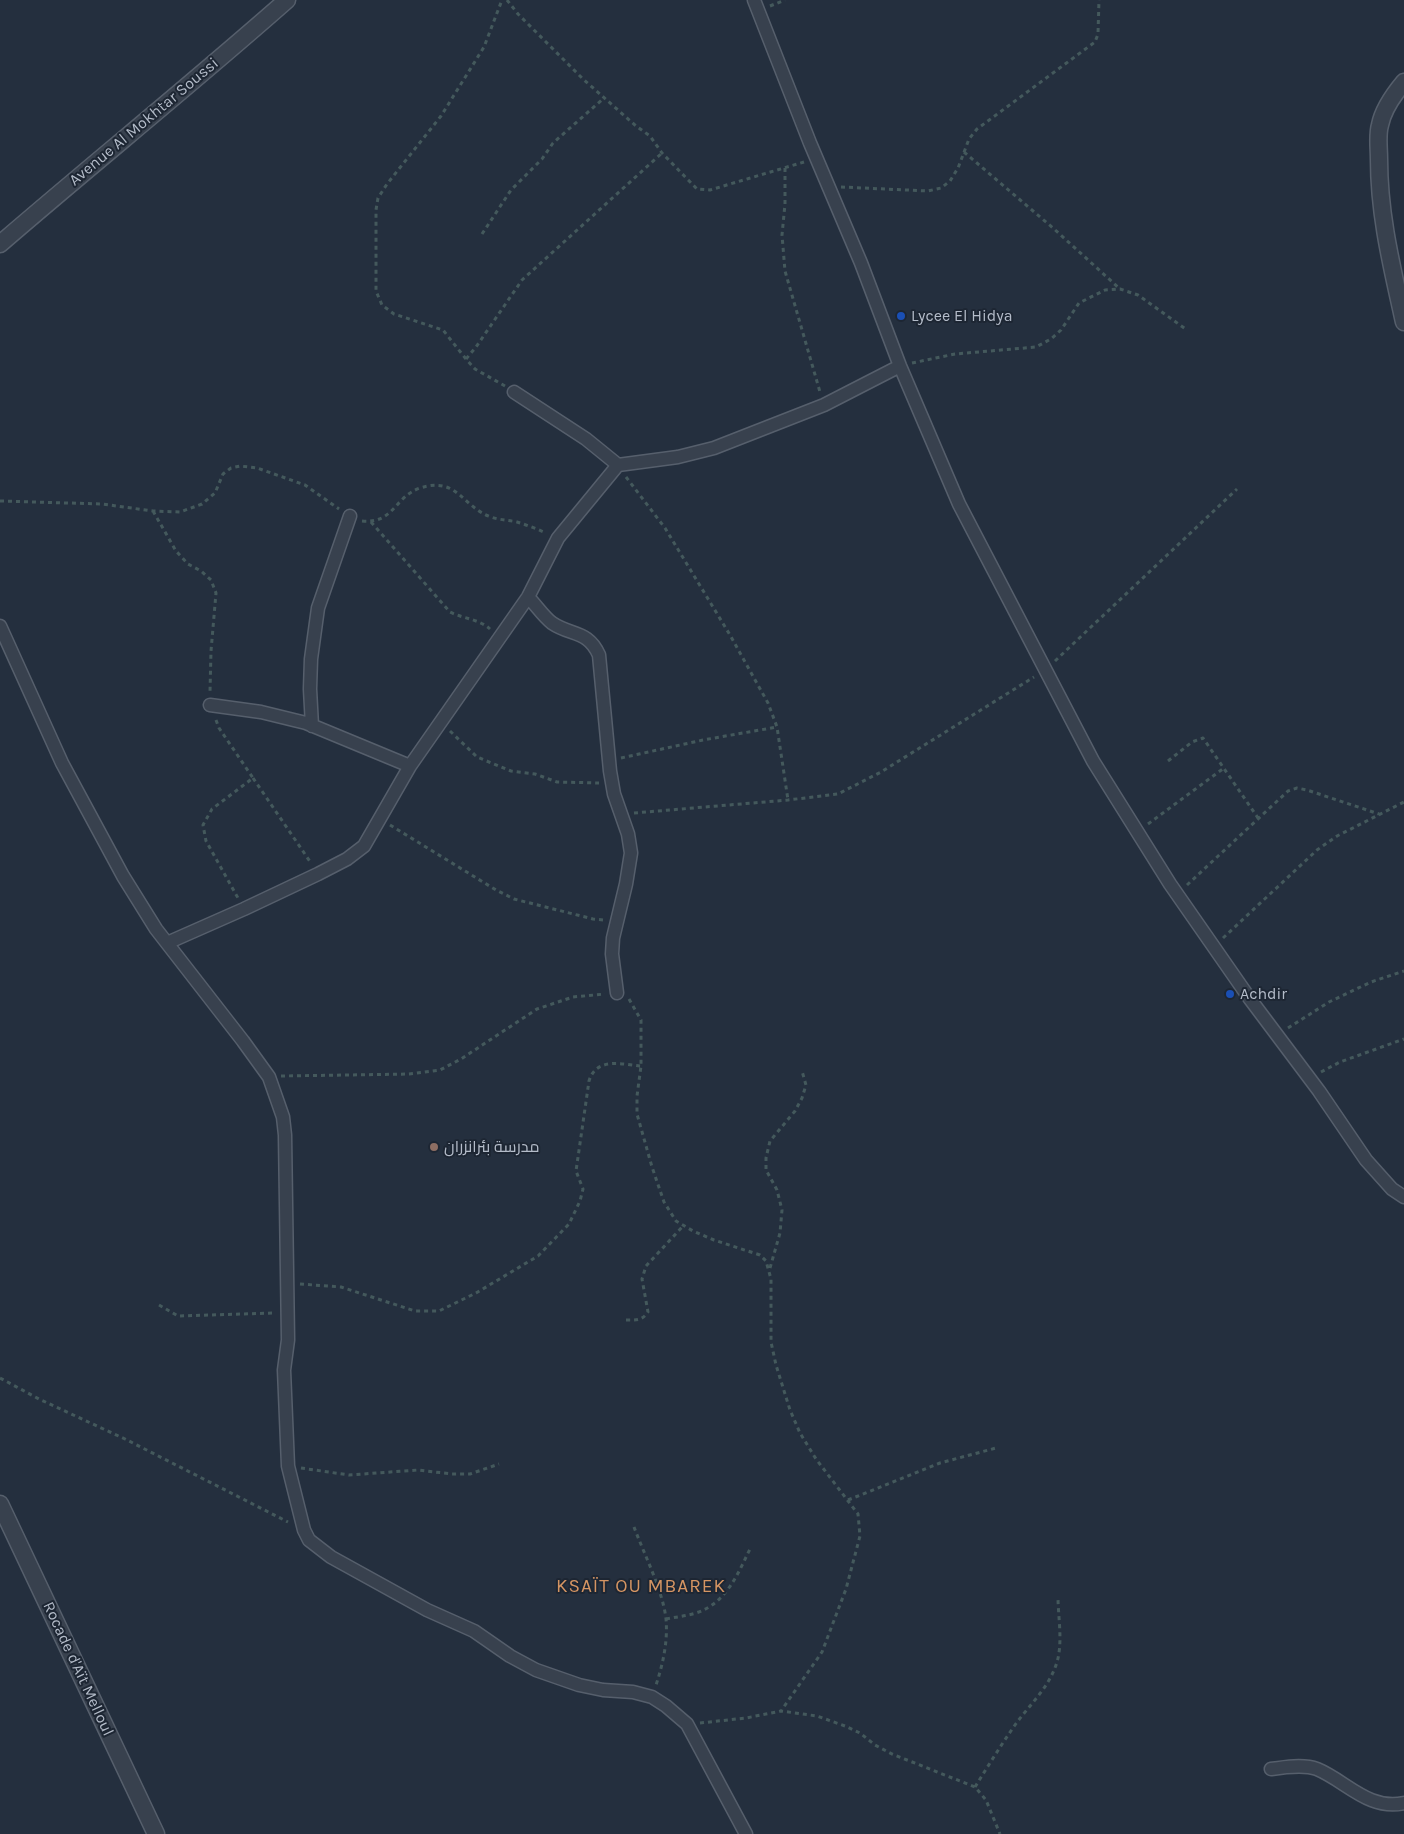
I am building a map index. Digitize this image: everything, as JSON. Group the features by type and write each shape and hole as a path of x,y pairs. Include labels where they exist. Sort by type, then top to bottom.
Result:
{"street":[{"name":"Avenue Al Mokhtar Soussi","path":"0,244 69,184 196,80 287,0"},
{"path":"754,0 828,186 861,263 900,366 959,504 1093,761 1177,894 1214,947 1366,1160 1392,1189 1404,1197"},
{"path":"1404,82 1386,109 1380,126 1379,194 1404,322"},
{"path":"167,943 347,860 364,846 410,766 528,597 558,538 618,466 714,448 824,405 900,366"},
{"path":"514,392 586,439 618,466"},
{"path":"312,726 311,659 318,608 350,516"},
{"path":"528,597 551,622 584,636 596,648 601,665 612,783 628,834 631,853 626,884 613,938 612,954 617,993"},
{"path":"0,626 62,762 91,819 136,898 167,943 269,1077 283,1116 285,1135 288,1312 284,1401 288,1466 304,1530 310,1540 318,1549 427,1610 474,1631 510,1656 536,1670 579,1685 603,1690 633,1692 652,1697 666,1706 687,1724 746,1834"},
{"path":"210,704 260,712 312,726 410,766"},
{"name":"Rocade d'Aït Melloul","path":"0,1504 156,1834"},
{"path":"1270,1769 1284,1767 1316,1768 1382,1805 1404,1803"}],"path":[{"path":"502,0 484,47 441,116 386,184 378,198 376,210 376,291 382,305 394,314 443,330 475,369 514,392"},
{"path":"507,0 518,14 604,98 650,136 662,153 697,189 710,190 817,158"},
{"path":"828,186 928,191 941,188 950,181 969,139 976,129 1095,42 1098,34 1100,0"},
{"path":"482,234 511,190 542,159 553,143 604,98"},
{"path":"964,152 1053,228 1120,289"},
{"path":"466,359 522,280 662,153"},
{"path":"784,168 785,204 782,235 785,271 824,405"},
{"path":"900,366 954,354 1036,347 1051,339 1061,330 1079,304 1105,290 1120,289 1138,295 1187,330"},
{"path":"0,501 102,504 153,511 180,512 202,504 215,493 223,474 231,468 240,466 257,468 305,485 350,516 362,521 371,522 382,519 410,492 421,488 442,486 455,490 478,511 490,517 516,522 558,538"},
{"path":"618,466 665,528 768,703 777,727 788,800"},
{"path":"621,814 788,800 838,794 856,786 918,750 1045,670 1237,489"},
{"path":"371,522 450,612 484,624 500,637"},
{"path":"441,721 477,757 510,771 535,774 557,782 612,783"},
{"path":"609,761 703,740 777,727"},
{"path":"1168,761 1192,742 1202,738 1258,818"},
{"path":"1137,831 1224,768"},
{"path":"254,778 318,874"},
{"path":"1177,894 1288,791 1297,788 1307,790 1379,814"},
{"path":"1214,947 1317,850 1337,836 1404,802"},
{"path":"380,819 514,899 593,919 617,921"},
{"path":"1277,1035 1329,1002 1371,982 1404,971"},
{"path":"269,1077 409,1074 440,1070 461,1059 537,1009 573,997 617,993 626,996 632,1003 641,1020 641,1066 637,1096 638,1114 646,1147 664,1202 676,1220 684,1225 714,1240 760,1255 766,1261 771,1279 771,1342 790,1410 800,1433 816,1459 858,1514 860,1536 846,1589 822,1652 781,1711"},
{"path":"1309,1078 1340,1062 1404,1039"},
{"path":"287,1284 341,1287 415,1312 439,1311 460,1302 511,1273 538,1256 551,1243 568,1224 580,1201 583,1189 576,1171 591,1073 596,1068 611,1063 641,1066"},
{"path":"769,1269 780,1233 782,1210 777,1190 766,1170 766,1158 770,1141 795,1111 802,1098 806,1085 802,1071"},
{"path":"626,1320 639,1320 644,1318 648,1312 642,1279 646,1266 684,1225"},
{"path":"159,1305 178,1316 190,1317 288,1312"},
{"path":"0,1378 304,1530"},
{"path":"848,1500 940,1463 996,1448"},
{"path":"288,1466 349,1475 418,1470 470,1474 499,1464"},
{"path":"634,1527 660,1596 666,1619 662,1666 652,1697"},
{"path":"666,1619 697,1612 711,1606 722,1597 733,1583 751,1547"},
{"path":"975,1787 1014,1726 1051,1678 1058,1660 1058,1597"},
{"path":"687,1724 746,1718 781,1711 817,1716 860,1733 875,1745 892,1754 975,1787 986,1800 1000,1834"}],"place":[{"name":"Lycee El Hidya","path":"901,316"},
{"name":"Achdir","path":"1230,994"},
{"name":"مدرسة بئرانزران","path":"434,1147"}],"district":[{"name":"KSAÏT OU MBAREK","path":"641,1587"}]}
